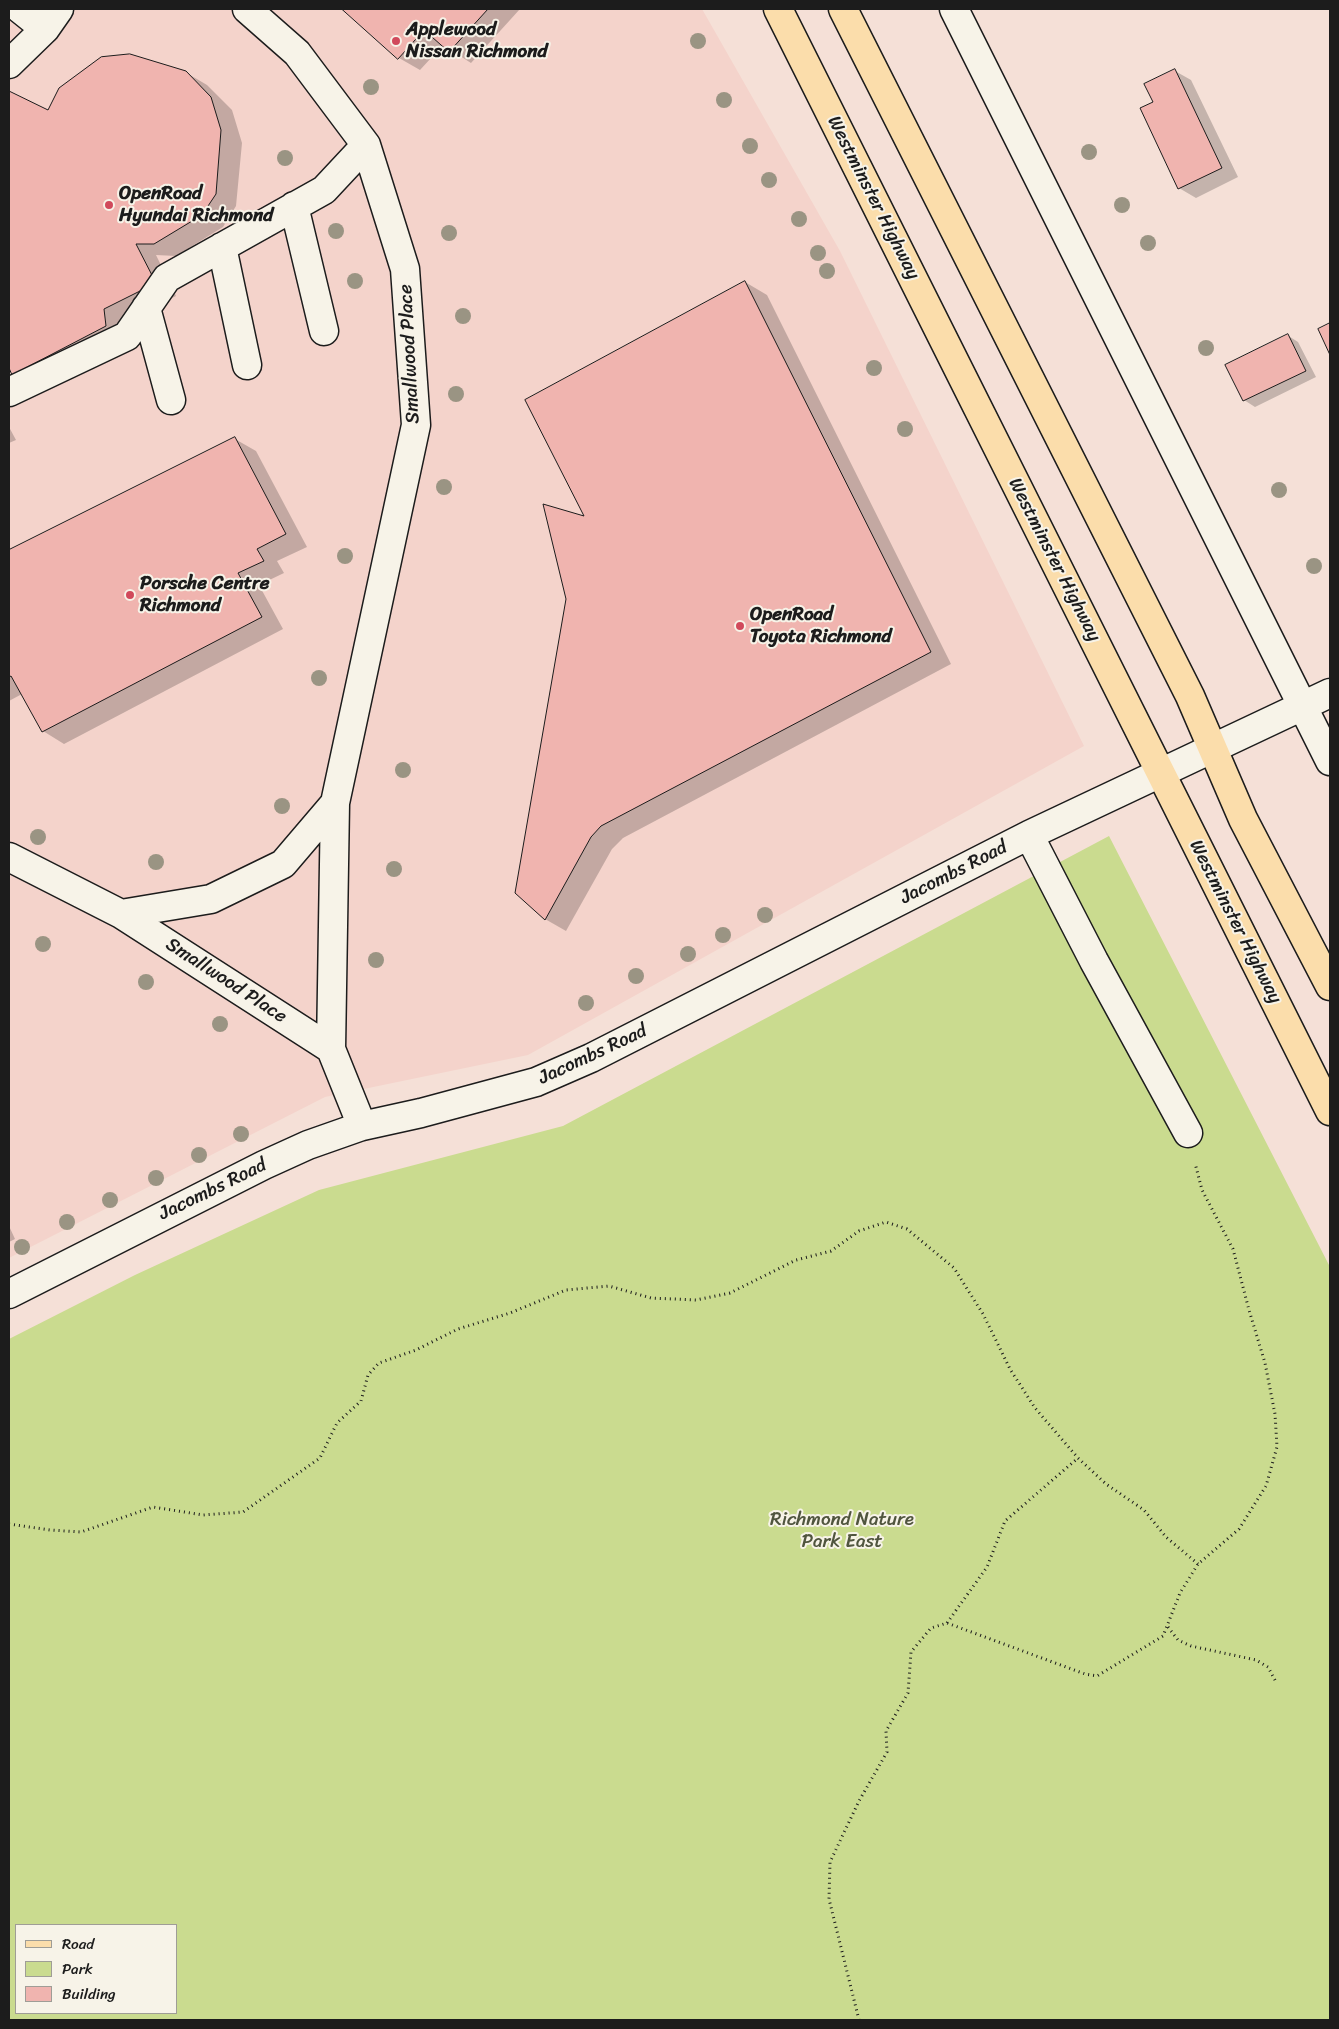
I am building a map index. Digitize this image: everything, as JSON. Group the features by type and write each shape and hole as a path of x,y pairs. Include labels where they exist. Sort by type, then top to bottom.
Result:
{"main road":[{"name":"Westminster Highway","path":"778,9 1330,1111"},
{"path":"843,9 1190,696 1243,819 1330,986"}],"street":[{"path":"9,64 52,19 20,9"},
{"name":"Smallwood Place","path":"247,9 296,53 366,145 405,269 416,425 335,803 331,1049 362,1126"},
{"path":"954,9 1330,761"},
{"path":"9,392 127,336 167,278 324,190 366,145"},
{"path":"294,206 324,331"},
{"path":"222,247 247,365"},
{"path":"146,308 171,400"},
{"name":"Jacombs Road","path":"9,1294 264,1165 308,1145 362,1126 421,1113 536,1082 568,1068 1029,835 1160,772 1212,750 1330,692"},
{"name":"Smallwood Place","path":"121,914 211,899 283,864 335,803"},
{"path":"1029,835 1094,961 1188,1133"},
{"name":"Smallwood Place","path":"9,857 121,914 331,1049"}],"path":[{"path":"947,1623 1086,1674 1097,1676 1163,1636 1180,1593 1198,1564 1239,1529 1266,1486 1277,1447 1275,1414 1265,1363 1249,1310 1234,1249 1202,1190 1188,1133"},
{"path":"9,1524 81,1532 153,1507 204,1514 243,1512 320,1458 338,1423 361,1401 368,1375 379,1363 416,1350 458,1329 510,1312 566,1290 610,1286 652,1298 696,1300 730,1293 796,1260 831,1251 859,1232 886,1222 907,1230 954,1268 983,1314 1010,1369 1035,1408 1078,1458 1106,1484 1144,1510 1166,1537 1198,1564"},
{"path":"859,2020 829,1899 830,1862 859,1801 887,1752 886,1732 908,1693 911,1652 931,1628 947,1623 987,1567 1005,1521 1078,1458"},
{"path":"1168,1627 1178,1640 1191,1646 1256,1660 1268,1667 1276,1682"}],"shaded area":[{"path":"9,9 702,9 840,251 1084,746 528,1055 325,1097 9,1258"}],"green space":[{"name":"Richmond Nature Park East","path":"1109,836 1330,1267 1330,2020 9,2020 9,1339 135,1275 319,1190 563,1126"}],"building":[{"name":"Applewood Nissan Richmond","path":"342,9 488,9 449,52 424,30 398,59"},
{"name":"OpenRoad Hyundai Richmond","path":"130,54 186,71 211,97 221,130 216,194 202,215 154,244 136,244 156,283 104,309 106,326 12,375 9,368 9,91 48,110 59,88 101,57"},
{"path":"1175,69 1222,168 1178,189 1140,108 1153,102 1144,84"},
{"name":"OpenRoad Toyota Richmond","path":"745,281 931,652 601,826 591,837 545,920 515,893 566,599 543,504 584,516 525,400"},
{"path":"1330,323 1330,355 1318,329"},
{"path":"1288,334 1306,371 1243,401 1225,365"},
{"name":"Porsche Centre Richmond","path":"235,437 286,534 257,549 264,561 238,573 262,617 42,732 11,676 9,677 9,550"}],"place":[{"name":"Applewood Nissan Richmond","path":"396,41"},
{"name":"OpenRoad Hyundai Richmond","path":"109,205"},
{"name":"Porsche Centre Richmond","path":"130,595"},
{"name":"OpenRoad Toyota Richmond","path":"740,626"}]}
